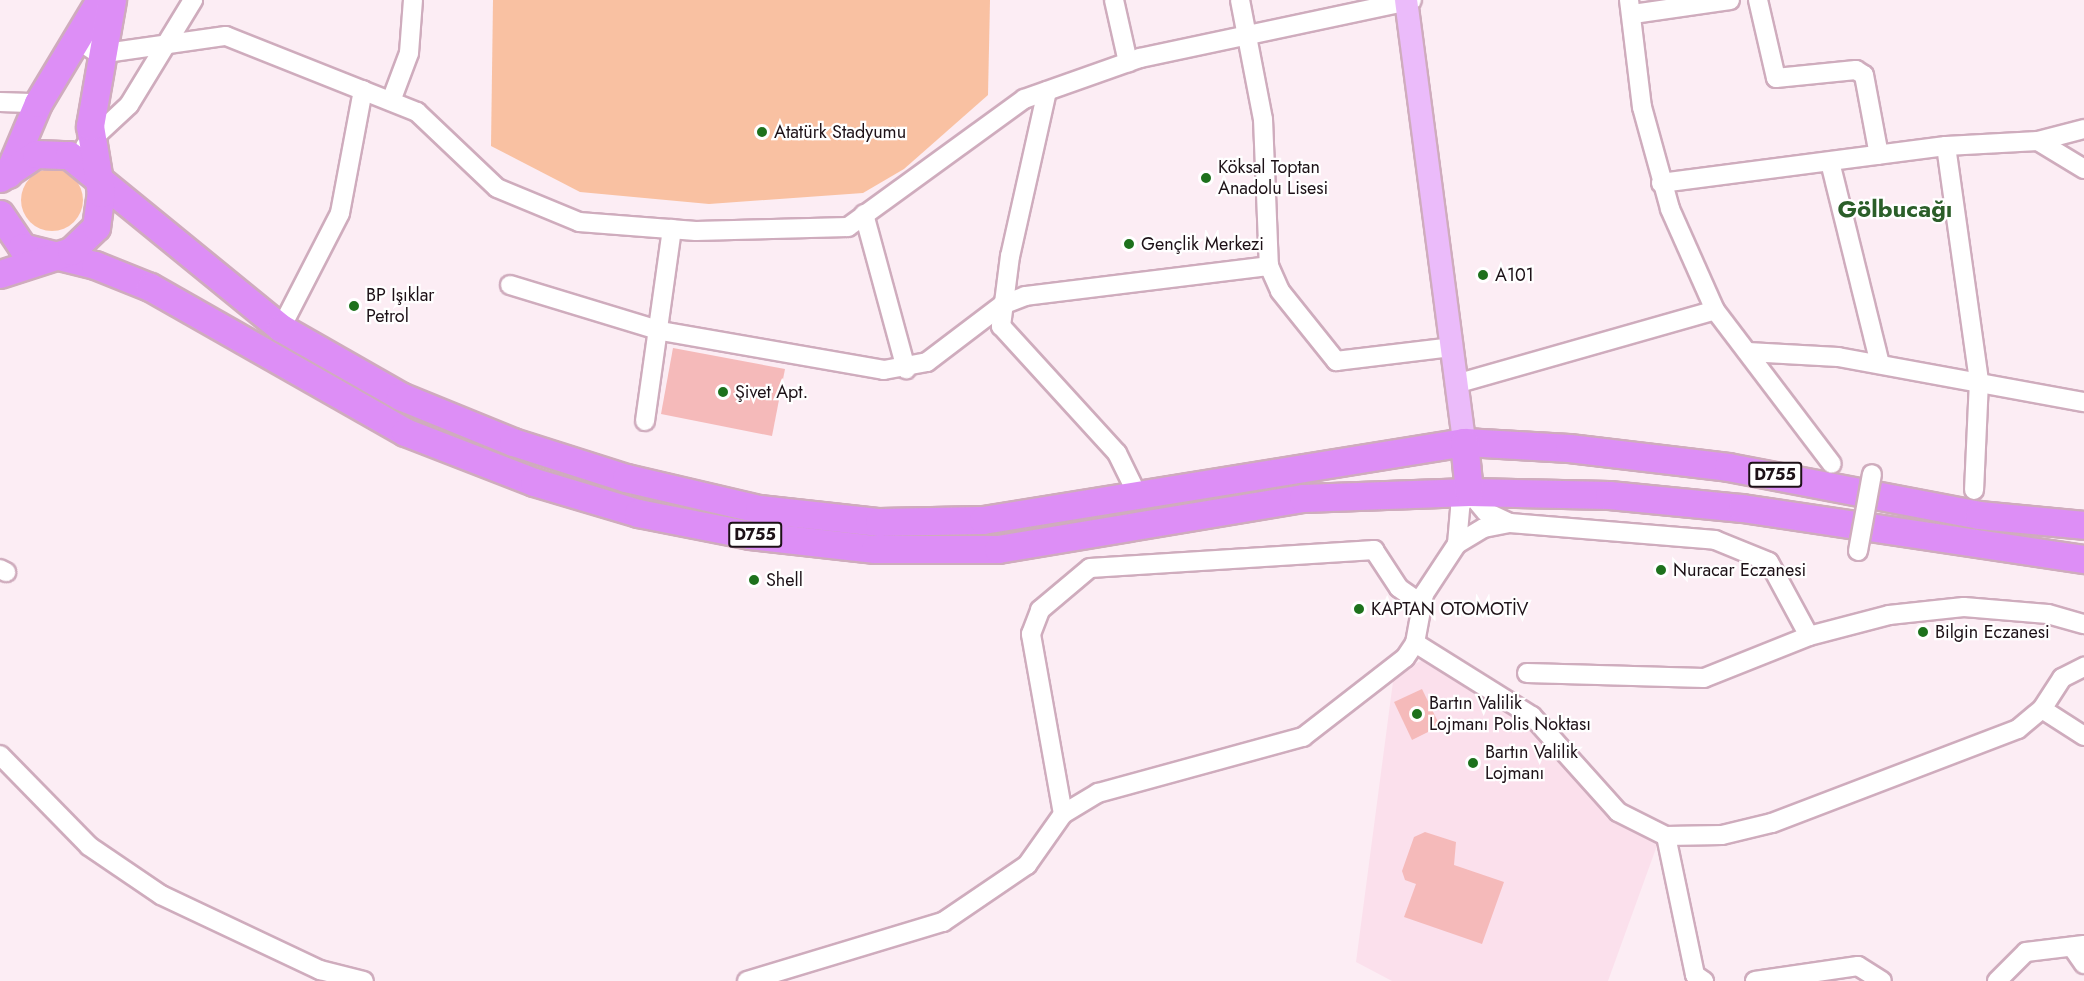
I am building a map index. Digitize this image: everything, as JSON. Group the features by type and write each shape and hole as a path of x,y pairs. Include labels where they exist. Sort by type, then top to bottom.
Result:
{"highway":[{"path":"3,181 38,103 101,41 100,0"},
{"path":"0,273 55,255 86,241 96,227 101,193 79,149 101,41 112,0"},
{"path":"3,181 36,154 79,149"},
{"name":"D755","path":"94,177 281,328 400,396 513,442 626,478 759,509 879,522 983,520 1139,498 1464,442 1569,448 1728,467 1979,515 2084,525"},
{"path":"0,214 22,247 55,255"},
{"name":"D755","path":"55,255 150,287 405,432 534,482 638,513 750,535 875,549 998,549 1303,498 1469,492 1609,495 1742,508 2084,559"},
{"path":"1464,442 1469,492"}],"main road":[{"path":"1408,0 1464,442"}],"street":[{"path":"79,149 129,105 193,0"},
{"path":"391,101 409,53 413,0"},
{"path":"1114,0 1128,62"},
{"path":"1240,0 1263,119 1269,266 1280,291 1336,361 1451,347"},
{"path":"101,41 226,36 417,112 497,188 579,222 672,229 848,226 955,145 1024,99 1128,62 1408,0"},
{"path":"1730,0 1631,7 1642,107 1661,183 1715,310 1832,464"},
{"path":"1758,0 1776,78 1856,70 1864,75 1879,155"},
{"path":"281,328 340,213 363,90"},
{"path":"1047,91 1002,305 1001,326 1117,453 1139,498"},
{"path":"0,102 38,103"},
{"path":"1661,183 1946,146 2038,141 2084,129"},
{"path":"2038,141 2084,170"},
{"path":"1946,146 1979,381 1974,490"},
{"path":"1830,162 1880,364"},
{"path":"864,214 906,369"},
{"path":"645,421 660,332 672,229"},
{"path":"510,285 660,332 884,370 906,369 927,362 1002,305 1090,286 1269,266"},
{"path":"1456,384 1715,310"},
{"path":"1748,352 1880,364 2084,402"},
{"path":"1858,551 1872,474"},
{"path":"747,981 943,922 1027,865 1063,814 1098,793 1303,737 1405,658 1414,643 1422,604 1457,544 1460,506 1469,492 1486,512 1510,523"},
{"path":"1457,544 1484,528 1510,523 1715,540 1769,562 1809,636"},
{"path":"1063,814 1031,634 1040,610 1090,568 1374,550 1399,588 1422,604"},
{"path":"1527,673 1704,678 1809,636 1889,615 1964,607 2048,614 2084,624"},
{"path":"1414,643 1532,716 1618,812 1666,836 1722,835 1772,823 2018,729 2042,709 2062,678 2084,667"},
{"path":"2042,709 2084,736"},
{"path":"0,755 89,846 161,895 320,970 364,981"},
{"path":"1666,836 1695,975 1704,981"},
{"path":"1997,981 2026,952 2078,946 2084,964"},
{"path":"1755,981 1858,966 1881,981"}],"shaded area":[{"name":"Atatürk Stadyumu","path":"493,0 990,0 988,95 904,169 863,193 709,204 580,192 491,146"},
{"path":"46,169 58,169 74,178 81,188 83,200 81,212 74,222 58,231 46,231 35,226 26,217 21,206 21,194 26,183 35,174"},
{"name":"Bartın Valilik Lojmanı","path":"1427,658 1504,701 1623,825 1659,840 1608,981 1392,981 1356,962 1394,674"}],"building":[{"name":"Şivet Apt.","path":"673,348 785,369 772,436 661,414"},
{"name":"Bartın Valilik Lojmanı Polis Noktası","path":"1422,689 1440,726 1412,740 1394,702"},
{"path":"1425,832 1456,842 1454,865 1504,882 1482,944 1404,917 1416,884 1405,880 1402,871 1414,837"}],"place":[{"name":"Atatürk Stadyumu","path":"762,132"},
{"name":"Köksal Toptan Anadolu Lisesi","path":"1206,178"},
{"name":"Gençlik Merkezi","path":"1129,244"},
{"name":"A101","path":"1483,275"},
{"name":"BP Işıklar Petrol","path":"354,306"},
{"name":"Şivet Apt.","path":"723,392"},
{"name":"Nuracar Eczanesi","path":"1661,570"},
{"name":"Shell","path":"754,580"},
{"name":"KAPTAN OTOMOTİV","path":"1359,609"},
{"name":"Bilgin Eczanesi","path":"1923,632"},
{"name":"Bartın Valilik Lojmanı Polis Noktası","path":"1417,714"},
{"name":"Bartın Valilik Lojmanı","path":"1473,763"}],"district":[{"name":"Gölbucağı","path":"1895,209"}]}
